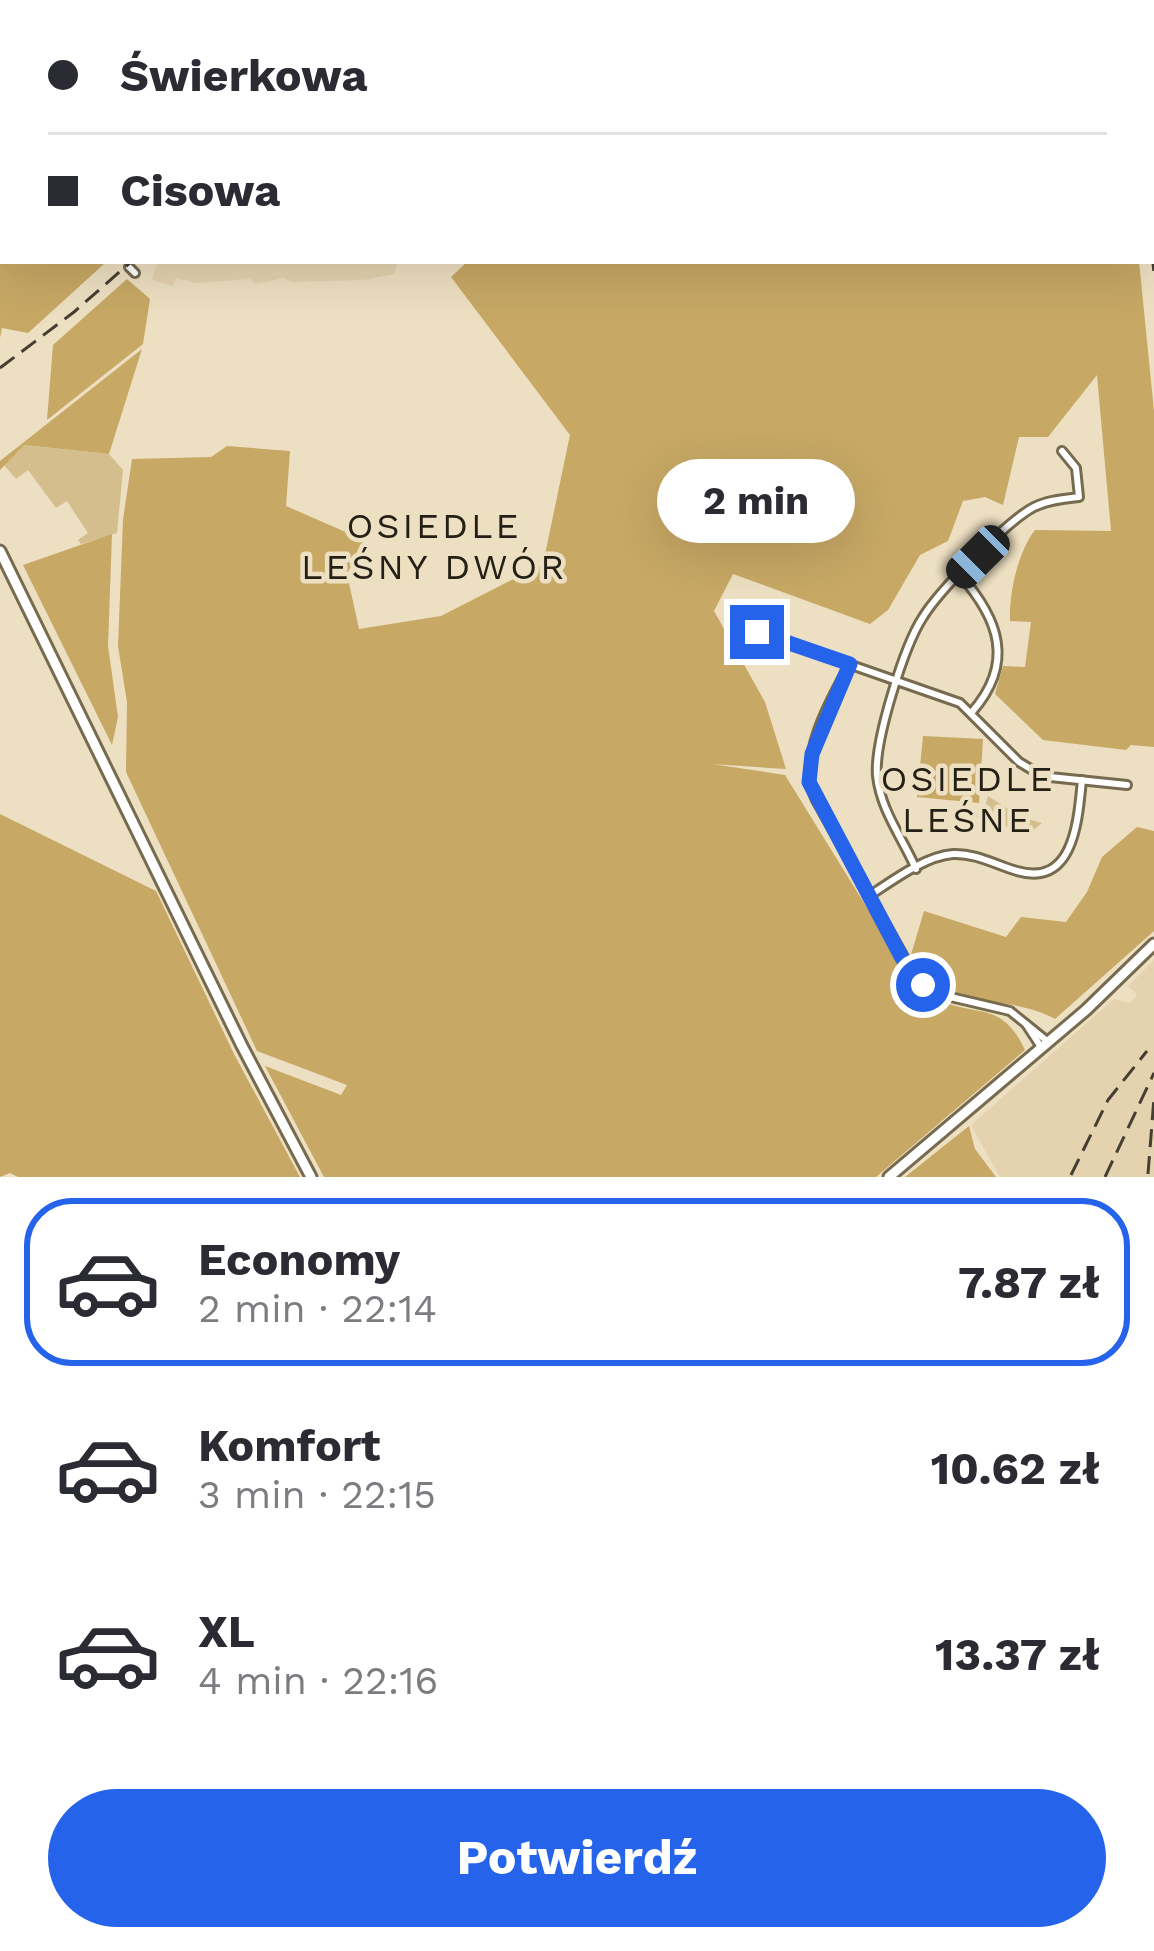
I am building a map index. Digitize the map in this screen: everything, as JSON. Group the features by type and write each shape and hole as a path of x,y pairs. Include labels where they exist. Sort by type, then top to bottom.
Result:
{"main road":[{"path":"0,551 311,1177"},
{"path":"890,1177 1114,985 1154,944"}],"street":[{"path":"916,869 886,812 877,777 879,740 899,680 924,615 960,575 1023,514 1045,502 1079,497 1076,468 1062,451"},
{"path":"960,575 989,612 998,645 994,678 973,712"},
{"path":"731,623 947,697 973,712 1019,763 1050,777 1127,785"},
{"path":"850,664 833,697 808,773 816,800 909,969 923,985 952,998 1002,1007 1044,1044"},
{"path":"869,896 916,869 956,854 1027,874 1052,868 1066,857 1074,841 1082,780"}],"shaded area":[{"path":"0,264 104,264 28,333 2,328 0,338"},
{"path":"156,264 397,264 394,274 364,280 291,282 284,278 255,284 250,279 197,283 176,278 173,286 152,280"},
{"path":"465,264 1139,264 1154,411 1154,747 1131,745 1126,750 1043,740 995,694 1003,666 1025,667 1031,622 1010,621 1010,610 1019,561 1035,530 1111,531 1097,375 1048,437 1019,437 1003,505 985,497 963,501 948,541 920,555 888,610 870,624 733,574 714,611 765,702 786,769 712,764 785,775 914,984 938,1000 998,1017 1025,1050 876,1177 324,1177 265,1066 341,1095 347,1085 257,1051 126,772 127,702 118,646 123,520 132,459 211,457 227,446 290,451 286,506 364,540 347,574 359,629 441,616 543,564 570,435 451,277"},
{"path":"127,279 150,299 143,344 47,420 53,345"},
{"path":"142,349 109,454 24,445 0,470 0,461"},
{"path":"23,445 109,454 123,470 117,533 81,544 78,540 88,533 67,501 56,508 28,470 16,479 4,465"},
{"path":"112,534 108,646 118,717 112,745 23,565"},
{"path":"923,736 983,739 979,803 917,797"},
{"path":"988,796 1021,817 1042,823 1030,833 993,823 997,806 989,821 970,815 984,811"},
{"path":"0,814 156,891 234,1054 300,1177 18,1177 10,1173 0,1177"},
{"path":"1137,827 1154,831 1154,931 1055,1019 1024,1007 940,989 924,979 910,958 924,911 1006,937 1021,917 1066,922 1087,892 1102,857"},
{"path":"1154,960 1154,1177 1000,1177 971,1125 1114,999 1130,1003 1137,994 1128,986"},
{"path":"969,1126 975,1149 996,1177 905,1177"}],"railway":[{"path":"0,368 129,264"},
{"path":"1153,264 1154,273"},
{"path":"1071,1175 1108,1100 1147,1051"},
{"path":"1105,1177 1154,1073"},
{"path":"1148,1174 1154,1098"}],"district":[{"name":"OSIEDLE LEŚNY DWÓR","path":"434,546"},
{"name":"OSIEDLE LEŚNE","path":"968,800"}],"route":[{"path":"757,632 850,664 812,754 809,782 902,958 923,985"}]}
